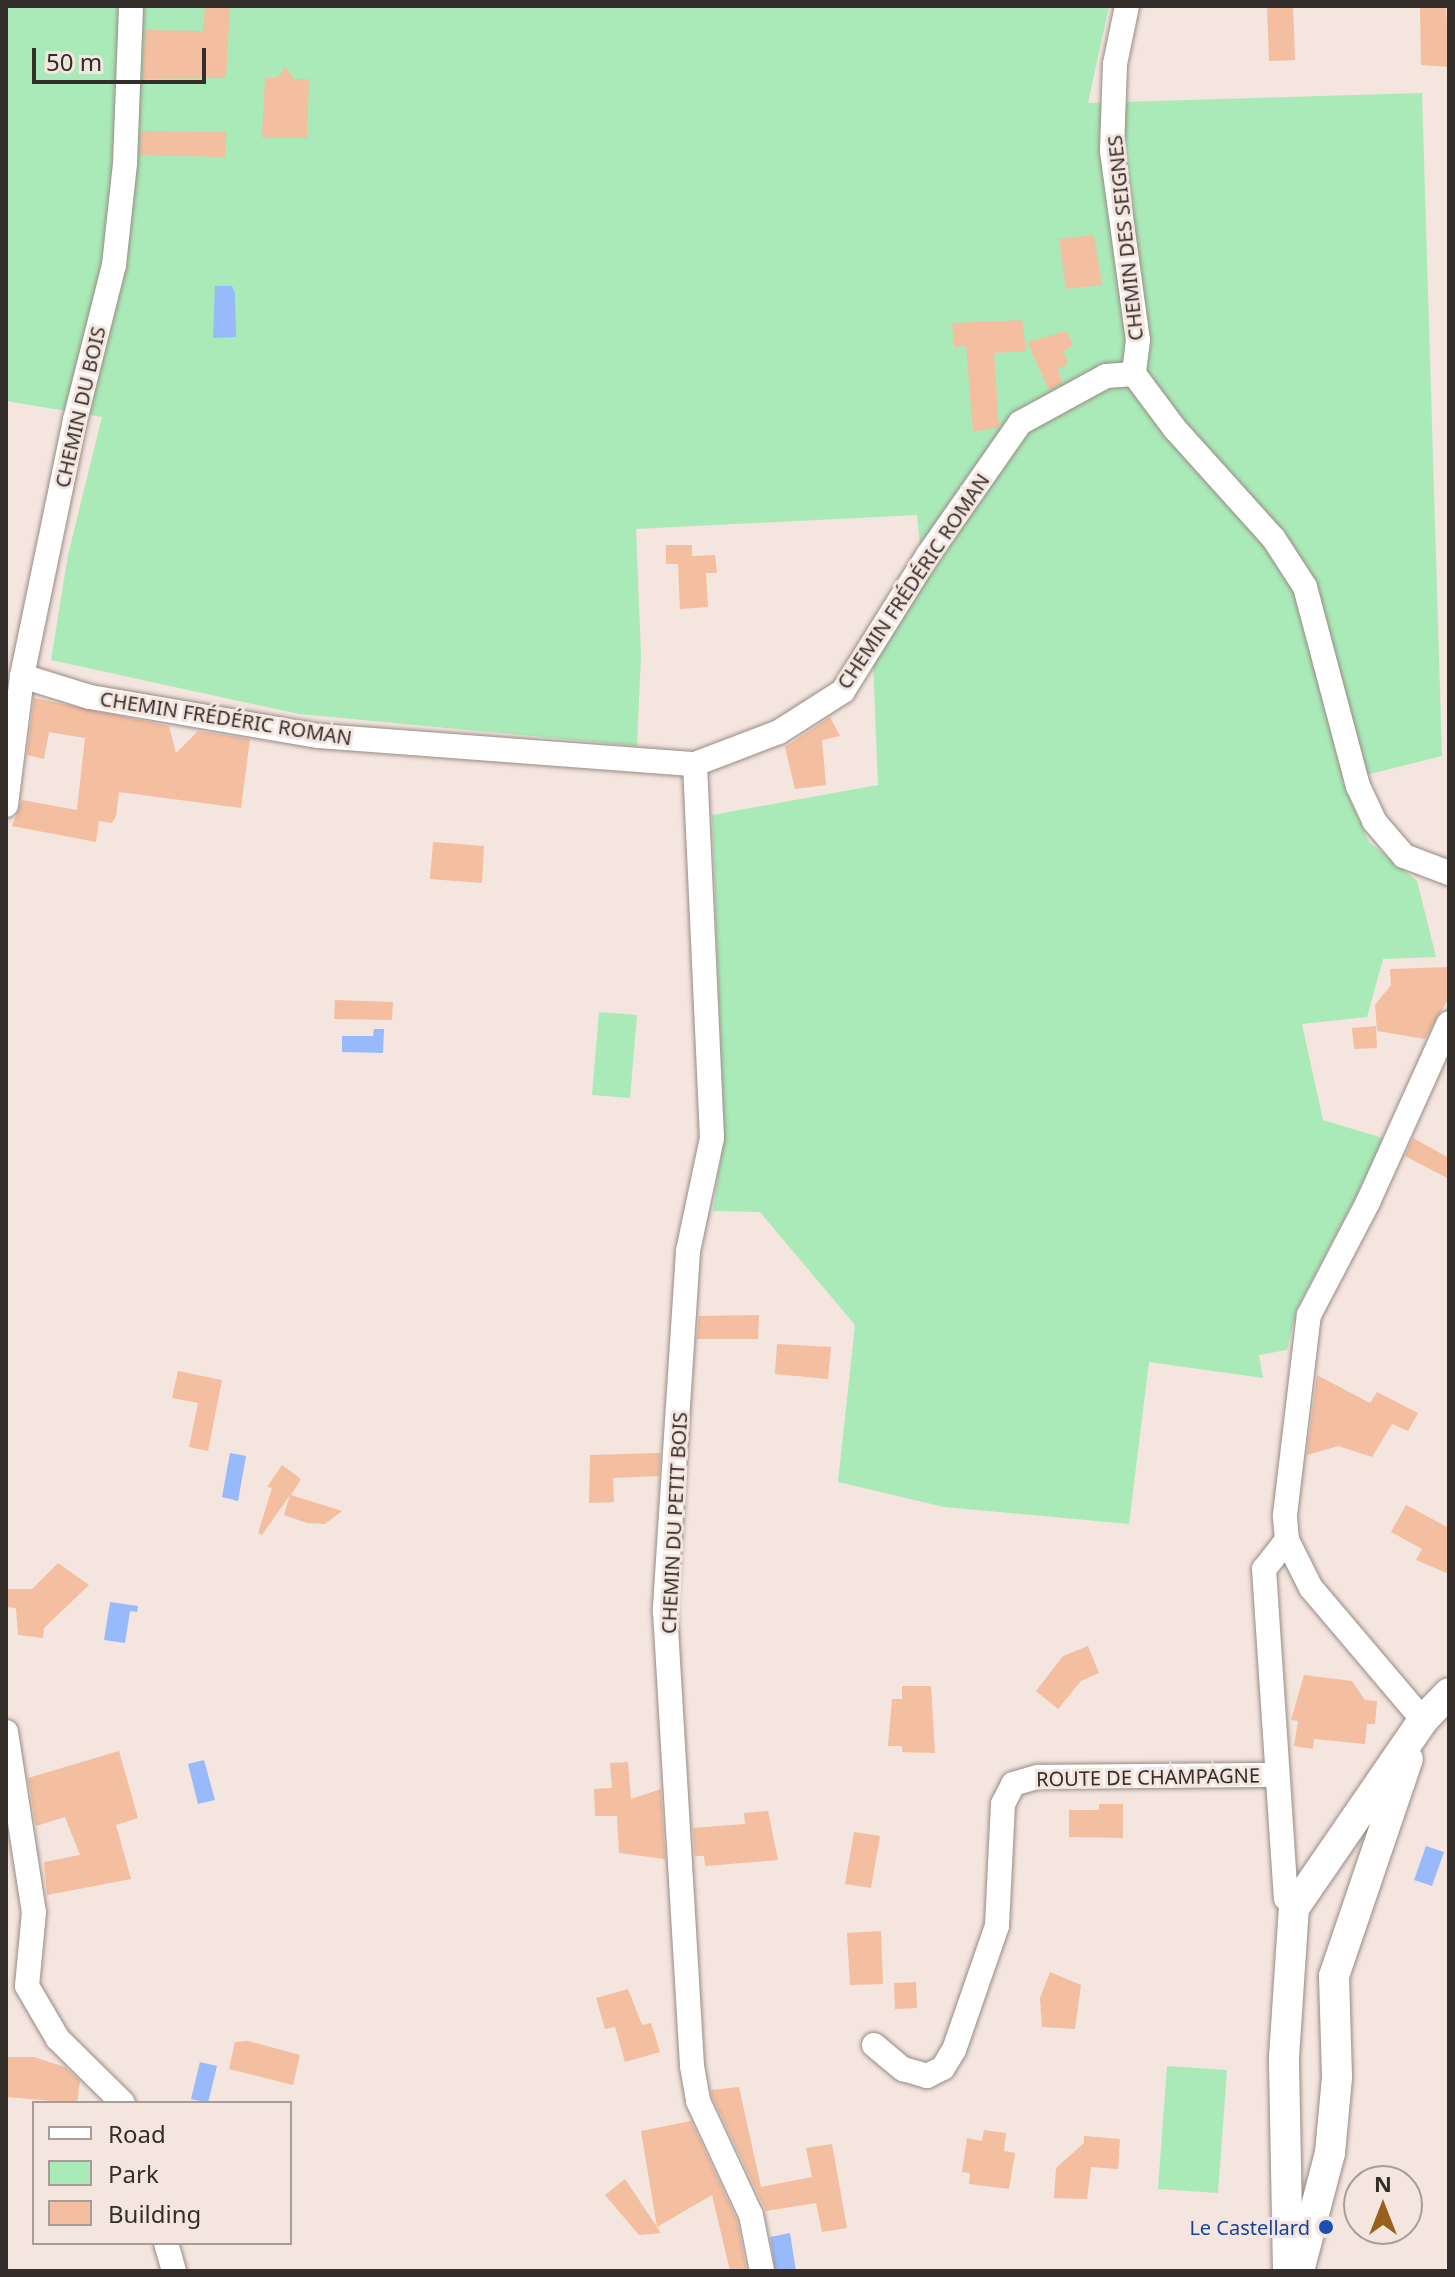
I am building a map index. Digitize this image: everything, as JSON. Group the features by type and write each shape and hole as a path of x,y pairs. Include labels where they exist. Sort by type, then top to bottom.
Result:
{"street":[{"name":"CHEMIN DU BOIS","path":"6,805 22,676 75,420 114,265 125,163 131,6"},
{"name":"CHEMIN DES SEIGNES","path":"1127,6 1115,64 1112,151 1138,340 1134,374"},
{"name":"CHEMIN FRÉDÉRIC ROMAN","path":"22,676 90,697 319,736 695,764 779,732 843,691 928,555 1020,423 1106,376 1134,374"},
{"path":"1134,374 1175,429 1274,539 1305,587 1358,786 1374,821 1404,856 1449,873"},
{"name":"CHEMIN DU PETIT BOIS","path":"695,764 712,1138 688,1251 665,1611 692,2066 698,2101 751,2215 762,2271"},
{"path":"1423,1720 1311,1588 1287,1540 1285,1515 1309,1315 1368,1202 1449,1023"},
{"path":"1287,1540 1264,1569 1286,1903 1294,1908"},
{"path":"1288,2271 1284,2057 1294,1908 1423,1720 1449,1693"},
{"path":"1299,2271 1330,2153 1337,2077 1334,1976 1423,1720"},
{"path":"6,1732 34,1912 27,1986 58,2039 121,2101"},
{"name":"ROUTE DE CHAMPAGNE","path":"874,2045 903,2069 927,2076 943,2068 954,2050 997,1926 1003,1804 1013,1784 1038,1777 1277,1775"},
{"path":"167,2245 174,2271"}],"green space":[{"path":"6,6 1109,6 1088,103 1422,93 1442,756 1342,781 1369,842 1417,881 1436,957 1383,959 1367,1017 1302,1024 1323,1120 1386,1139 1297,1309 1287,1350 1259,1355 1263,1378 1149,1362 1129,1524 944,1507 838,1482 855,1325 760,1212 713,1211 724,1134 712,815 878,785 873,661 923,574 917,515 636,529 641,655 637,746 299,714 51,660 68,555 102,417 6,401"},
{"path":"599,1012 637,1015 630,1098 592,1095"},
{"path":"1167,2066 1227,2070 1218,2193 1158,2189"}],"water":[{"path":"215,286 232,286 235,293 236,337 213,338"},
{"path":"374,1029 384,1029 383,1053 342,1052 342,1036 373,1036"},
{"path":"230,1453 246,1456 238,1501 222,1497"},
{"path":"110,1602 138,1606 137,1612 130,1611 125,1643 104,1640"},
{"path":"204,1760 215,1800 198,1804 188,1764"},
{"path":"1426,1846 1444,1852 1432,1886 1414,1880"},
{"path":"200,2062 217,2066 208,2101 191,2099"},
{"path":"790,2233 796,2271 775,2271 770,2237"}],"building":[{"path":"205,6 230,6 226,78 143,79 145,30 203,31"},
{"path":"1267,6 1293,6 1295,60 1269,61"},
{"path":"1420,6 1446,6 1449,67 1421,65"},
{"path":"285,67 294,79 309,79 307,138 262,138 265,78 277,78"},
{"path":"141,131 226,132 225,157 140,155"},
{"path":"1094,235 1102,285 1066,289 1059,239"},
{"path":"1022,320 1026,351 994,353 999,427 973,432 966,346 954,347 952,323"},
{"path":"1067,331 1073,346 1063,351 1068,364 1058,369 1062,383 1049,390 1027,342"},
{"path":"666,545 692,545 692,556 715,555 717,573 706,573 708,607 680,609 678,564 666,564"},
{"path":"34,698 169,726 176,753 198,731 250,739 241,808 119,792 116,816 112,823 99,821 96,842 12,826 22,800 77,810 85,738 49,732 44,759 27,755"},
{"path":"830,717 840,736 822,740 826,785 795,789 785,747"},
{"path":"433,842 484,846 482,883 430,879"},
{"path":"1449,967 1449,998 1425,1039 1377,1031 1375,1005 1391,985 1390,969"},
{"path":"335,1000 393,1002 392,1020 334,1019"},
{"path":"1376,1026 1377,1048 1354,1049 1352,1028"},
{"path":"1413,1138 1449,1158 1449,1179 1405,1156"},
{"path":"759,1315 758,1339 697,1339 699,1316"},
{"path":"777,1344 831,1347 828,1379 775,1374"},
{"path":"178,1371 222,1380 208,1451 189,1447 198,1403 172,1398"},
{"path":"1317,1375 1370,1403 1377,1392 1418,1413 1408,1431 1392,1424 1372,1457 1338,1446 1307,1455"},
{"path":"660,1453 659,1476 613,1478 614,1502 589,1503 590,1455"},
{"path":"282,1465 301,1479 291,1495 342,1511 325,1524 307,1523 284,1515 290,1495 262,1535 258,1533 272,1488 267,1487"},
{"path":"1406,1505 1449,1528 1449,1574 1416,1560 1422,1549 1391,1532"},
{"path":"58,1563 89,1585 44,1628 43,1638 18,1635 16,1608 6,1607 6,1589 32,1589"},
{"path":"1088,1646 1099,1673 1081,1681 1058,1709 1036,1691 1063,1656"},
{"path":"1304,1675 1352,1681 1365,1700 1377,1701 1375,1724 1367,1724 1365,1744 1314,1739 1313,1749 1294,1746 1298,1721 1291,1720"},
{"path":"902,1686 931,1686 935,1753 902,1752 902,1746 888,1746 892,1699 902,1699"},
{"path":"119,1751 138,1818 116,1825 131,1879 47,1895 44,1862 80,1855 65,1817 36,1826 28,1778"},
{"path":"628,1762 631,1799 661,1789 665,1859 619,1853 617,1816 595,1816 594,1789 612,1788 610,1763"},
{"path":"1099,1804 1123,1804 1123,1838 1069,1837 1069,1810 1099,1810"},
{"path":"768,1811 778,1860 705,1866 704,1856 695,1856 693,1828 745,1824 744,1813"},
{"path":"854,1832 880,1836 871,1888 845,1884"},
{"path":"881,1931 883,1984 850,1985 847,1933"},
{"path":"1050,1972 1081,1985 1075,2029 1042,2027 1040,1998"},
{"path":"916,1982 917,2008 895,2009 894,1983"},
{"path":"628,1989 642,2025 651,2023 660,2052 625,2062 615,2027 605,2029 596,1998"},
{"path":"248,2041 300,2055 293,2085 229,2069 235,2042"},
{"path":"6,2057 34,2057 65,2067 80,2081 77,2101 6,2097"},
{"path":"739,2087 761,2187 812,2177 806,2148 832,2144 847,2228 822,2232 816,2203 766,2211 712,2096 711,2090"},
{"path":"691,2121 737,2220 747,2271 730,2271 712,2195 657,2227 641,2131"},
{"path":"984,2130 1006,2133 1004,2151 1015,2153 1009,2189 969,2184 970,2173 962,2172 967,2138 982,2141"},
{"path":"1084,2136 1120,2139 1118,2169 1091,2167 1087,2199 1054,2198 1056,2168 1084,2143"},
{"path":"625,2179 661,2233 639,2235 605,2195"}],"place":[{"name":"Le Castellard","path":"1326,2227"}]}
